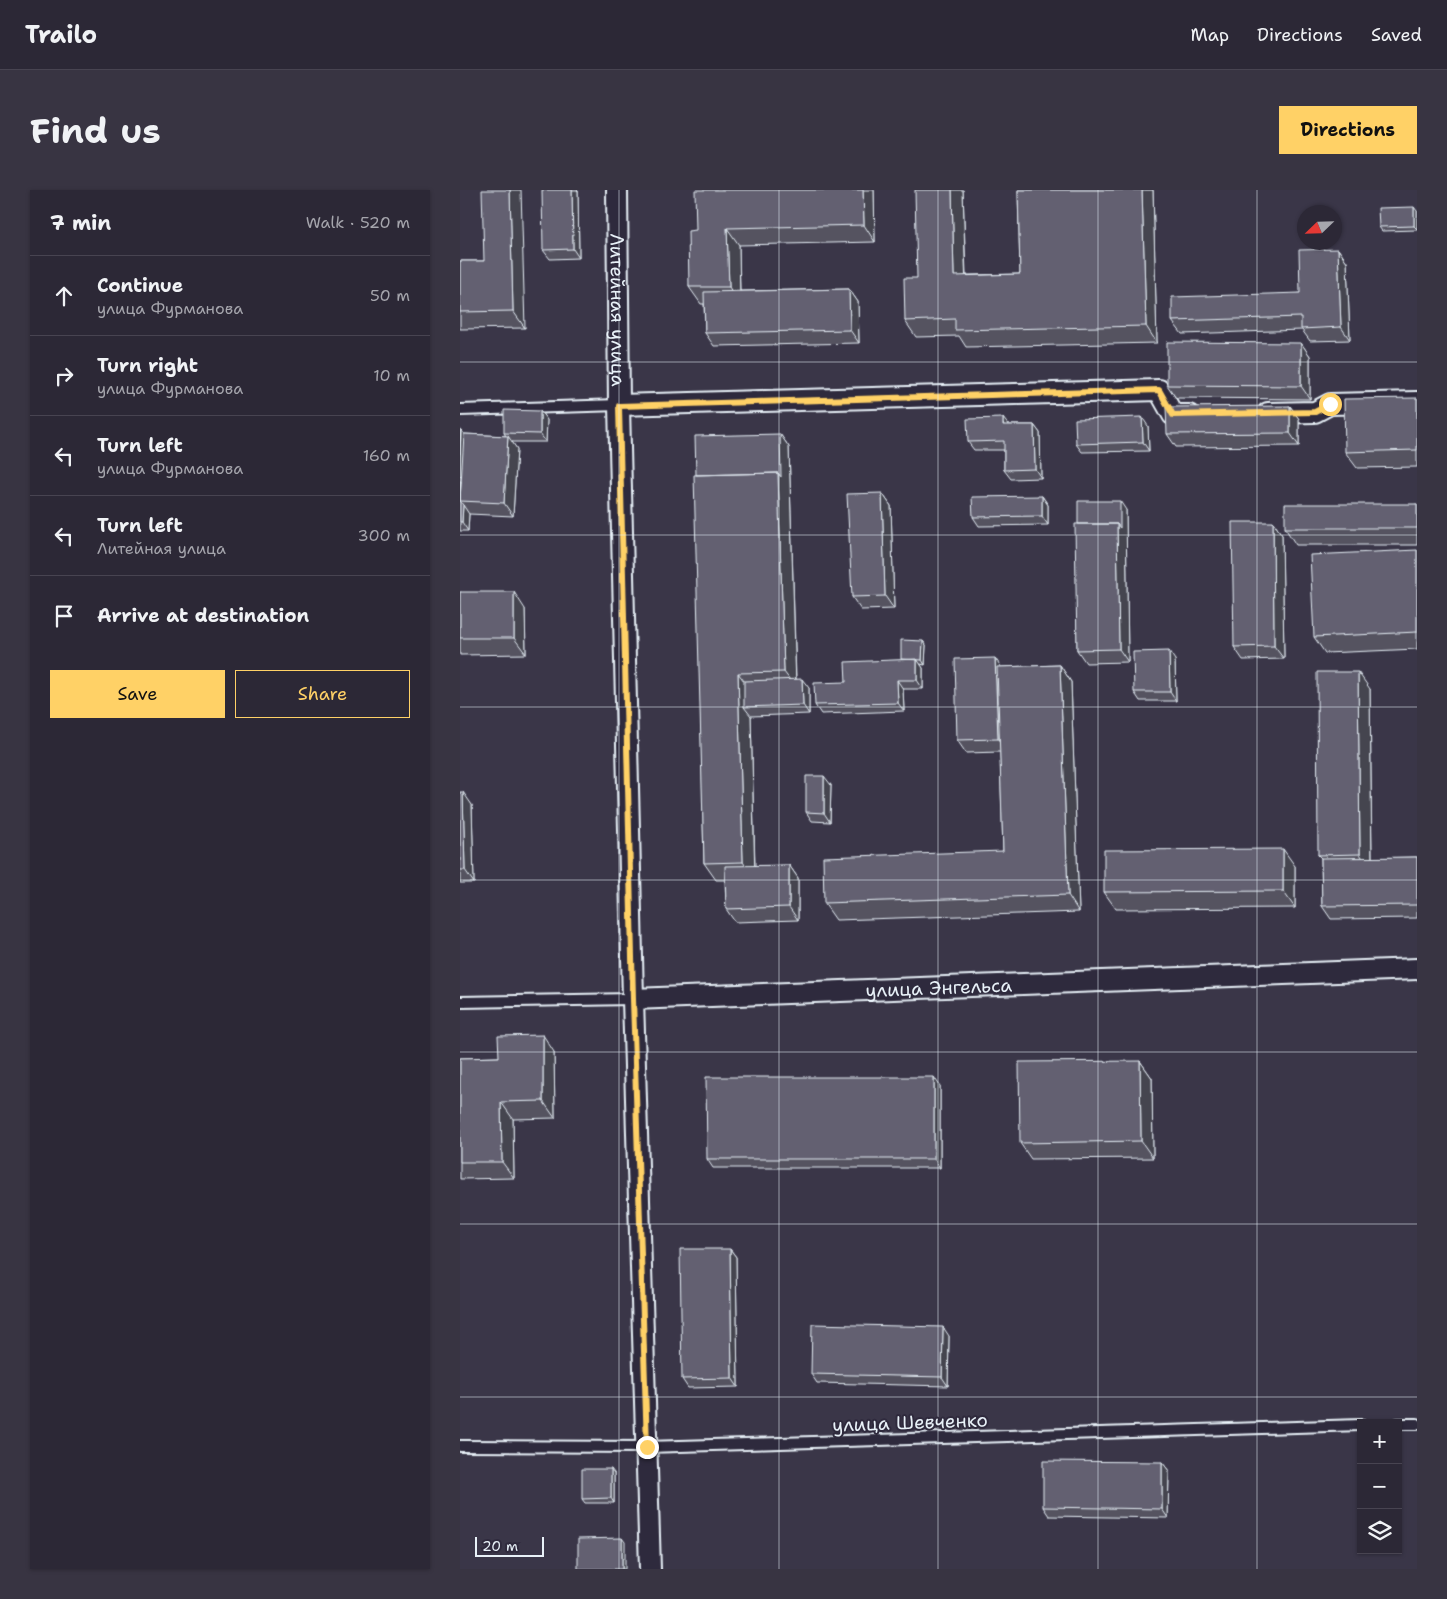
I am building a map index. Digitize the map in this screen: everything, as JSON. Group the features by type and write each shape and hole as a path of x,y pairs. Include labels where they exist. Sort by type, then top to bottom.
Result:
{"street":[{"name":"Литейная улица","path":"617,190 619,406 633,999 650,1569"},
{"path":"619,406 1159,390 1173,415 1211,414"},
{"path":"1249,414 1315,412 1330,404 1417,402"},
{"name":"улица Энгельса","path":"633,999 1417,969"}],"lane":[{"path":"460,410 619,406"},
{"name":"улица Энгельса","path":"460,1002 633,999"},
{"path":"1402,1424 1417,1424"},
{"name":"улица Шевченко","path":"460,1446 647,1447 1357,1425"}],"building":[{"path":"482,190 510,190 513,311 460,312 460,261 484,261"},
{"path":"542,190 572,190 573,249 543,250"},
{"path":"695,190 863,190 864,225 727,228 729,287 689,287 688,231 696,230"},
{"path":"915,190 952,190 954,276 1020,274 1018,190 1142,190 1146,326 955,330 955,319 905,321 904,278 917,278"},
{"path":"1414,207 1414,226 1379,227 1378,208"},
{"path":"1299,250 1338,250 1341,327 1301,329 1301,317 1172,321 1172,297 1300,293"},
{"path":"849,289 850,330 705,333 704,292"},
{"path":"1167,342 1301,343 1301,386 1167,385"},
{"path":"1417,398 1417,450 1345,452 1344,399"},
{"path":"1290,406 1290,433 1167,434 1166,407"},
{"path":"504,410 540,411 540,434 504,433"},
{"path":"1142,417 1143,442 1076,444 1075,419"},
{"path":"1003,418 1003,425 1034,425 1035,469 1004,470 1004,441 968,442 967,419"},
{"path":"464,434 508,436 504,503 460,501"},
{"path":"780,434 781,477 778,473 696,475 695,436"},
{"path":"778,473 784,672 738,673 743,862 704,863 694,475"},
{"path":"882,493 885,596 852,597 847,494"},
{"path":"1042,496 1042,516 973,517 972,497"},
{"path":"460,501 463,505 462,522 460,522"},
{"path":"1078,501 1120,501 1120,528 1117,524 1078,524"},
{"path":"1285,504 1417,504 1417,528 1285,528"},
{"path":"1232,522 1273,522 1274,646 1234,647"},
{"path":"1075,524 1117,524 1119,649 1077,650"},
{"path":"1417,550 1417,632 1314,637 1310,555"},
{"path":"460,592 514,592 514,638 460,638"},
{"path":"901,640 923,641 922,660 901,659"},
{"path":"1169,651 1170,692 1134,692 1133,652"},
{"path":"995,658 998,739 957,740 955,659"},
{"path":"917,659 917,680 897,680 898,703 815,705 814,683 846,682 845,662"},
{"path":"1060,665 1068,895 824,903 823,857 1003,851 997,667"},
{"path":"1317,672 1358,672 1360,854 1318,855"},
{"path":"802,679 803,705 744,707 744,681"},
{"path":"806,776 824,776 824,813 806,812"},
{"path":"460,792 463,792 465,870 460,870"},
{"path":"1283,849 1283,891 1104,892 1104,850"},
{"path":"1417,857 1417,905 1322,906 1321,858"},
{"path":"789,865 789,907 726,909 725,866"},
{"path":"543,1035 543,1101 501,1102 502,1162 460,1162 460,1058 499,1057 498,1036"},
{"path":"1140,1061 1141,1141 1020,1143 1019,1062"},
{"path":"706,1077 934,1077 934,1159 707,1159"},
{"path":"680,1249 730,1249 732,1378 682,1379"},
{"path":"812,1324 943,1327 942,1377 811,1374"},
{"path":"1043,1461 1162,1462 1162,1509 1043,1507"},
{"path":"582,1469 611,1469 611,1498 582,1499"},
{"path":"622,1538 622,1569 578,1569 578,1539"}],"route":[{"path":"647,1447 633,999 619,406 1159,390 1173,415 1315,412 1330,404"}]}
